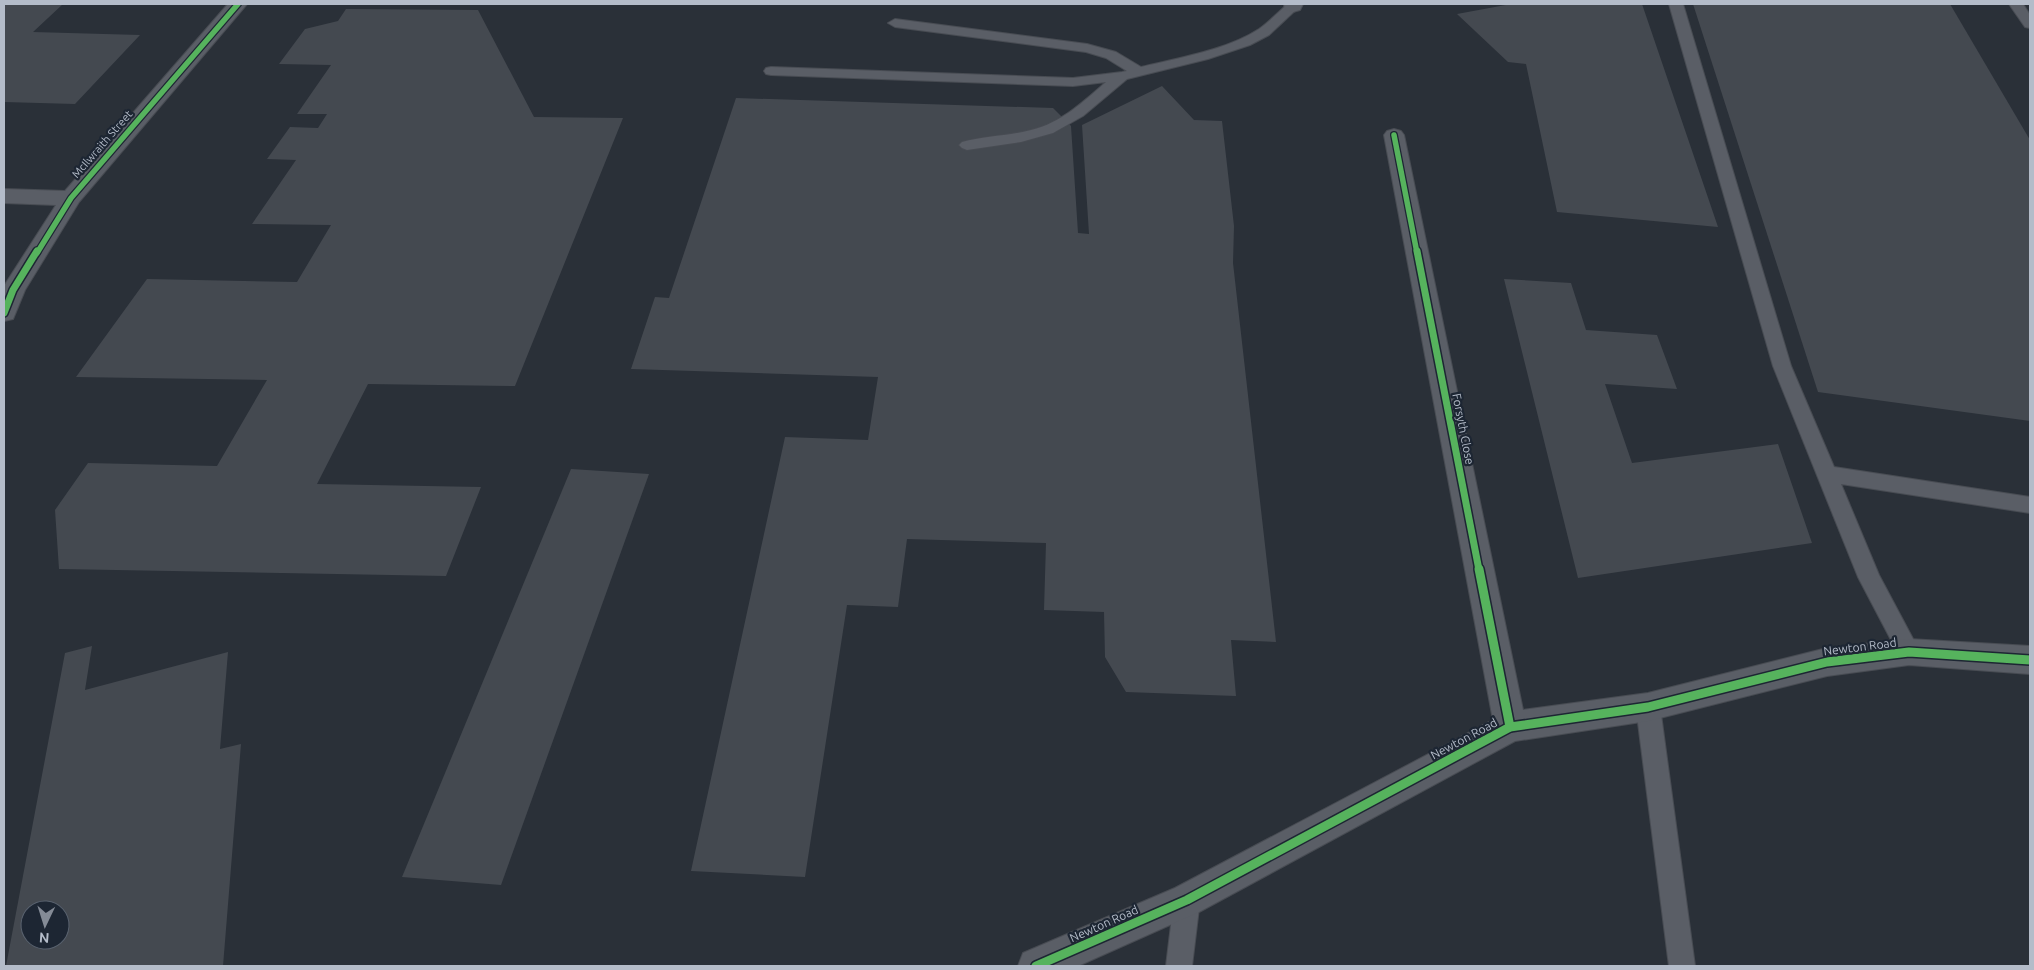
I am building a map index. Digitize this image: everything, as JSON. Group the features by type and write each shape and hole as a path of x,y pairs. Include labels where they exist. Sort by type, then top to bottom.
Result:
{"street":[{"name":"McIlwraith Street","path":"4,313 13,290 71,198 238,4"},
{"name":"Forsyth Close","path":"1394,135 1510,727"},
{"path":"4,196 71,198"},
{"name":"Newton Road","path":"1036,966 1187,900 1510,727 1648,706 1827,662 1909,652 2030,660"}],"lane":[{"path":"1676,4 1782,366 1869,577 1909,652"},
{"path":"2016,4 2030,24"},
{"path":"772,72 1073,82 1122,76 1204,56 1245,42 1264,32 1293,5"},
{"path":"895,23 1087,48 1110,55 1139,72"},
{"path":"967,144 1031,135 1059,125 1071,119 1122,76"},
{"path":"1826,474 2030,505"},
{"path":"1648,706 1682,966"},
{"path":"1179,966 1187,900"}],"building":[{"path":"4,4 63,4 33,32 140,35 75,104 4,102"},
{"path":"1511,4 1642,4 1718,227 1557,212 1526,64 1508,62 1457,14"},
{"path":"1693,4 1950,4 2030,140 2030,421 1818,392"},
{"path":"346,9 478,10 534,117 623,118 515,386 368,384 317,484 481,487 446,576 59,569 55,510 88,463 217,466 267,380 76,377 147,279 297,282 331,225 252,224 296,160 267,159 290,127 318,128 327,114 297,114 331,65 279,64 305,29 338,21"},
{"path":"1162,86 1194,120 1222,121 1234,226 1233,263 1276,642 1231,640 1236,696 1126,692 1105,657 1104,612 1044,610 1046,543 907,539 898,607 847,605 805,877 691,871 785,437 868,440 878,377 631,369 655,297 669,298 736,98 1053,108 1071,126 1078,233 1089,234 1082,125"},
{"path":"1504,279 1571,283 1586,330 1657,335 1677,389 1605,384 1632,463 1778,444 1812,543 1578,578"},
{"path":"571,469 649,474 501,885 402,877"},
{"path":"92,646 85,690 228,652 220,749 241,744 223,966 6,966 65,653"}],"cycle path":[{"path":"4,313 13,290 71,198 238,4"},
{"path":"1394,135 1510,727"},
{"path":"1036,966 1187,900 1510,727 1648,707 1827,662 1909,652 2030,660"}]}
